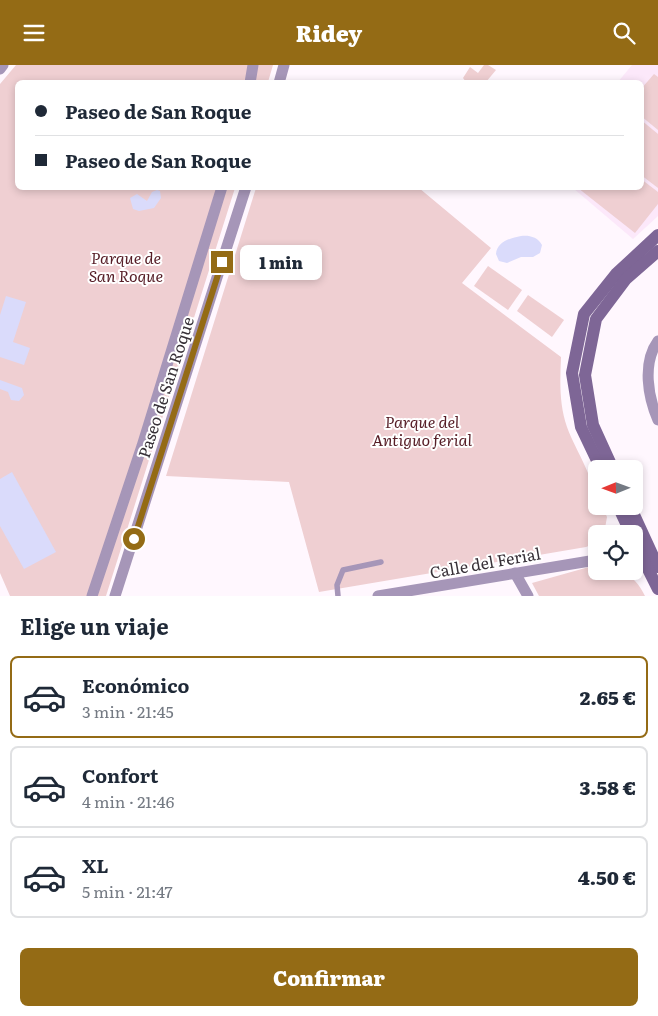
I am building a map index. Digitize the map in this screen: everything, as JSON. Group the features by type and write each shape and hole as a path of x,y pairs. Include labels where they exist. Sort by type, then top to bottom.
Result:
{"street":[{"path":"0,69 3,65"},
{"path":"250,80 253,65"},
{"path":"280,80 284,65"},
{"path":"92,596 153,411 221,190"},
{"name":"Paseo de San Roque","path":"115,596 245,190"},
{"path":"596,460 580,427 572,373 584,314 616,273 658,235"},
{"path":"609,460 593,425 585,375 596,319 626,279 658,251"},
{"path":"658,341 648,367 648,383 658,421"},
{"path":"633,515 658,589"},
{"path":"645,551 658,567"},
{"name":"Calle del Ferial","path":"378,596 588,560"},
{"path":"515,573 528,596"}],"lane":[{"path":"338,596 337,585 343,570 381,563"}],"shaded area":[{"path":"632,65 658,65 658,216 633,239 575,190 644,190 644,80 620,80"}],"green space":[{"name":"Parque de San Roque","path":"16,65 273,65 269,80 15,80 15,190 234,190 106,596 10,596 0,573 0,84"},
{"path":"484,65 488,65 496,70 488,80 464,80 463,78 470,67 478,73"},
{"path":"654,74 658,77 658,130 644,118 644,86"},
{"path":"644,122 658,134 658,188 644,177"},
{"path":"644,181 658,192 658,204 635,233 581,190 644,190"},
{"name":"Parque del Antiguo ferial","path":"255,190 421,190 491,248 462,283 561,357 560,375 564,418 588,474 588,515 606,515 606,525 588,525 588,546 586,547 319,592 289,482 166,476"},
{"path":"488,266 522,290 508,310 474,286"},
{"path":"528,295 564,320 552,337 517,311"},
{"path":"588,567 588,580 634,580 645,596 539,596 532,583"}],"water":[{"path":"160,191 161,198 154,208 139,211 133,209 130,198 137,194 147,201 152,192"},
{"path":"521,236 536,238 542,245 540,253 533,257 521,257 507,263 499,261 496,254 499,246 509,239"},
{"path":"6,296 26,302 13,342 30,348 24,365 0,357 0,315"},
{"path":"0,380 22,388 24,395 19,401 11,400 8,392 0,389"},
{"path":"12,472 56,552 24,569 0,526 0,479"}],"route":[{"path":"134,539 222,262"}]}
